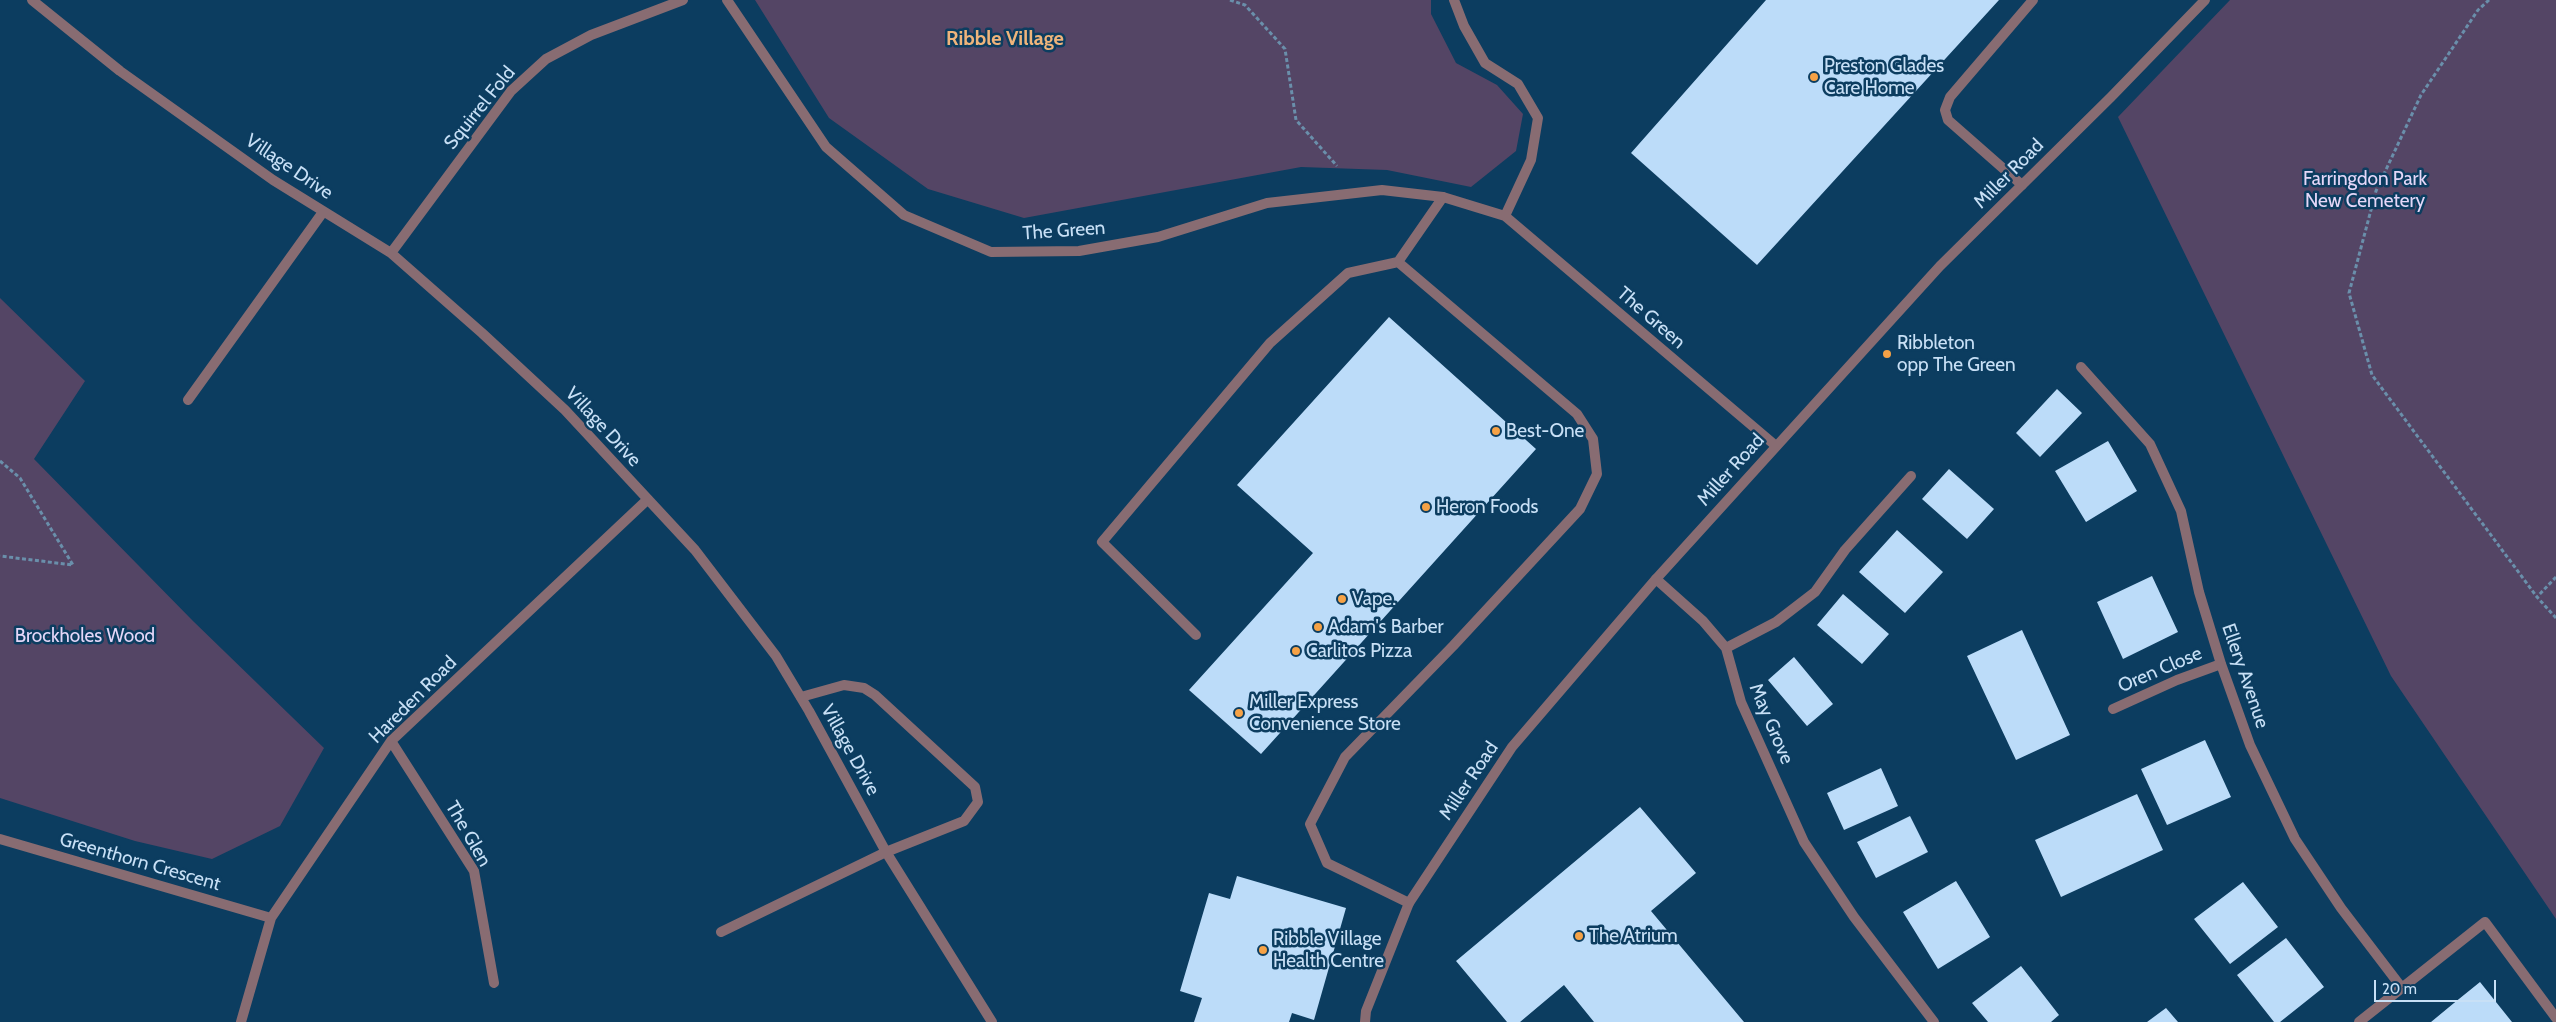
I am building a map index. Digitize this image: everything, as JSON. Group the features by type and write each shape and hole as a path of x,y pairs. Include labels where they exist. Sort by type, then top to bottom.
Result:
{"street":[{"name":"Village Drive","path":"32,0 120,71 273,180 391,253 482,333 565,410 646,500 695,550 776,656 801,697 886,852 992,1022"},
{"name":"Squirrel Fold","path":"391,253 511,91 546,59 591,35 683,0"},
{"name":"The Green","path":"727,0 826,147 904,214 991,252 1079,251 1158,237 1267,203 1382,190 1443,197 1505,216 1776,446"},
{"path":"1454,0 1464,26 1485,63 1518,84 1538,118 1531,160 1505,216"},
{"path":"2022,186 1948,120 1945,110 1950,97 2033,0"},
{"name":"Miller Road","path":"1365,1022 1366,1012 1409,903 1512,748 1656,579 1940,266 2022,186 2205,0"},
{"path":"1196,635 1102,542 1270,343 1348,273 1398,262 1443,197"},
{"path":"188,400 323,212"},
{"path":"1398,262 1577,414 1594,439 1597,474 1580,510 1453,646 1345,757 1310,824 1327,863 1409,903"},
{"name":"Ellery Avenue","path":"2081,367 2150,444 2181,511 2198,592 2221,664 2250,745 2295,839 2341,908 2402,988"},
{"path":"1656,579 1703,621 1726,648 1776,622 1815,592 1845,550 1911,476"},
{"name":"Hareden Road","path":"241,1022 271,918 391,741 646,500"},
{"name":"May Grove","path":"1726,648 1741,702 1804,842 1854,917 1934,1022"},
{"name":"Oren Close","path":"2114,709 2177,680 2221,664"},
{"path":"721,932 886,852 964,820 978,802 975,787 875,695 864,688 844,685 801,697"},
{"name":"The Glen","path":"391,741 474,871 494,983"},
{"name":"Greenthorn Crescent","path":"0,839 271,918"},
{"path":"2359,1022 2485,922 2556,1018"}],"path":[{"path":"1230,0 1245,5 1285,49 1296,120 1334,165 1342,169"},
{"path":"2489,0 2478,10 2421,94 2376,190 2349,293 2372,375 2537,597 2556,618"},
{"path":"0,461 20,478 73,565 0,556"},
{"path":"2537,597 2556,577"}],"green space":[{"path":"755,0 1431,0 1431,14 1456,63 1497,85 1523,114 1516,151 1471,187 1387,170 1301,167 1024,218 928,189 829,118"},
{"name":"Farringdon Park New Cemetery","path":"2230,0 2556,0 2556,919 2391,676 2118,117"},
{"name":"Brockholes Wood","path":"0,298 85,381 34,459 193,621 324,748 280,826 212,859 135,841 0,798"}],"building":[{"name":"Preston Glades Care Home","path":"1766,0 1999,0 1757,265 1631,153"},
{"path":"1389,317 1536,449 1261,754 1189,690 1313,553 1237,485"},
{"path":"2057,389 2082,413 2040,457 2016,433"},
{"path":"2108,441 2137,491 2086,522 2055,471"},
{"path":"1949,469 1994,509 1967,539 1922,499"},
{"path":"1897,530 1943,572 1905,613 1859,572"},
{"path":"2152,576 2178,632 2123,659 2097,602"},
{"path":"1843,594 1889,634 1862,664 1817,625"},
{"path":"2022,630 2070,735 2016,760 1967,656"},
{"path":"1794,657 1833,704 1807,726 1768,680"},
{"path":"2205,740 2231,797 2167,825 2141,769"},
{"path":"1881,768 1898,806 1844,830 1827,793"},
{"path":"2137,794 2163,850 2061,897 2035,840"},
{"name":"The Atrium","path":"1640,807 1696,873 1651,911 1744,1022 1594,1022 1564,985 1520,1022 1507,1022 1456,961"},
{"path":"1910,816 1928,852 1876,878 1857,842"},
{"name":"Ribble Village Health Centre","path":"1237,876 1346,908 1314,1020 1292,1013 1289,1022 1194,1022 1202,998 1180,991 1209,893 1230,899"},
{"path":"1956,881 1990,937 1938,969 1903,912"},
{"path":"2243,882 2278,927 2230,964 2194,919"},
{"path":"2286,938 2324,987 2280,1022 2274,1022 2237,975"},
{"path":"2021,966 2059,1015 2051,1022 1988,1022 1972,1003"},
{"path":"2480,982 2512,1022 2431,1022 2454,1003"},
{"path":"2166,1008 2178,1022 2147,1022"}],"place":[{"name":"Preston Glades Care Home","path":"1814,77"},
{"name":"Ribbleton opp The Green","path":"1887,354"},
{"name":"Best-One","path":"1496,431"},
{"name":"Heron Foods","path":"1426,507"},
{"name":"Vape.","path":"1342,599"},
{"name":"Adam's Barber","path":"1318,627"},
{"name":"Carlitos Pizza","path":"1296,651"},
{"name":"Miller Express Convenience Store","path":"1239,713"},
{"name":"The Atrium","path":"1579,936"},
{"name":"Ribble Village Health Centre","path":"1263,950"}],"district":[{"name":"Ribble Village","path":"1005,39"}]}
